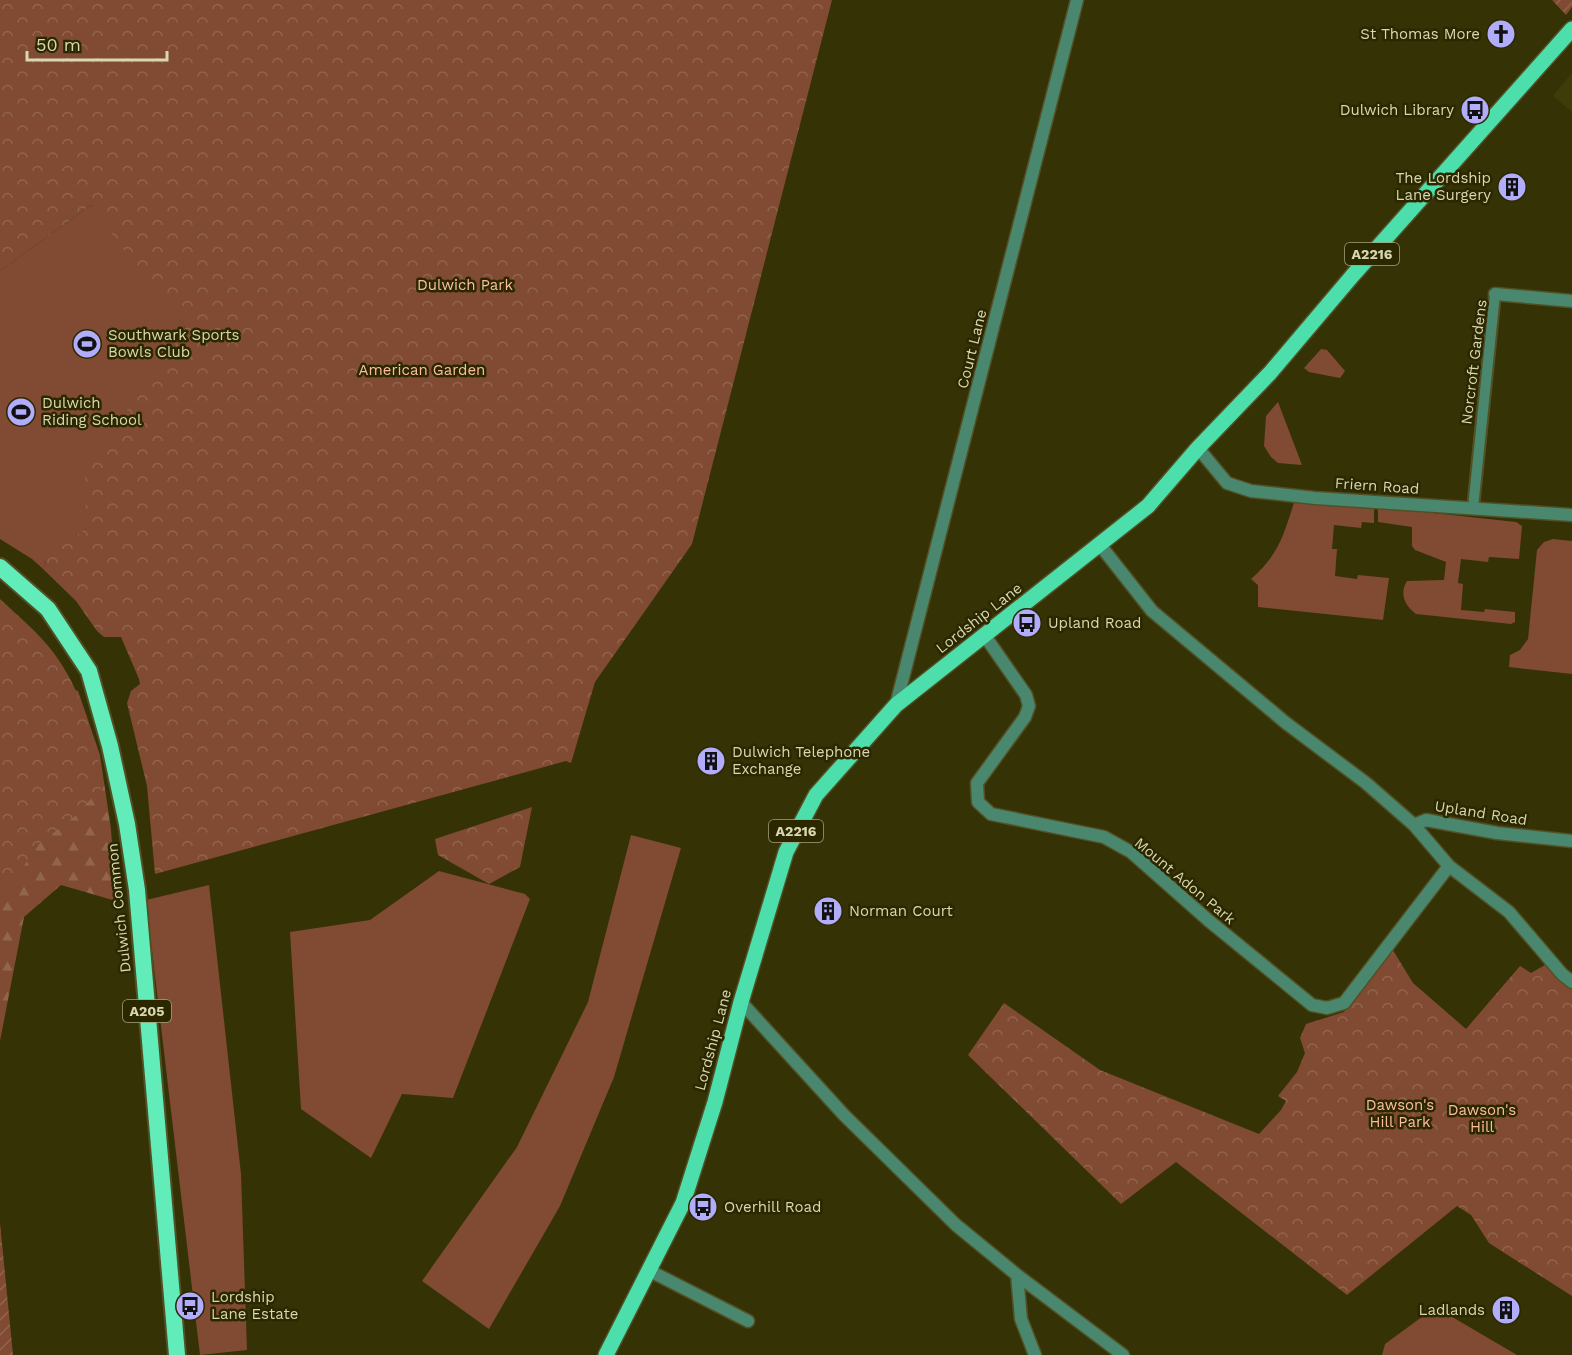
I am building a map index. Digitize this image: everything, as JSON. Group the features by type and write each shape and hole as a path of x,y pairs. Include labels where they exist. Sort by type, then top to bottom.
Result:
{"highway":[{"name":"Dulwich Common","path":"0,567 48,609 89,671 110,746 127,824 137,890 177,1355"}],"main road":[{"name":"Lordship Lane","path":"606,1355 683,1203 715,1102 741,1002 789,844 816,795 896,705 1148,506 1198,448 1270,373 1353,275 1572,29"}],"street":[{"name":"Court Lane","path":"896,705 1077,0"},
{"name":"Norcroft Gardens","path":"1473,508 1495,294 1572,301"},
{"name":"Friern Road","path":"1198,448 1227,483 1251,491 1315,498 1572,515"},
{"name":"Upland Road","path":"1100,545 1152,611 1286,723 1366,783 1414,825 1426,820 1497,832 1572,840"},
{"name":"Mount Adon Park","path":"985,636 1026,695 1029,706 1025,717 977,783 978,802 991,814 1104,837 1131,852 1208,921 1312,1005 1327,1008 1344,1003 1449,866"},
{"path":"1414,825 1449,866 1509,912 1562,974 1572,982"},
{"path":"741,1002 844,1114 948,1217 1017,1275 1122,1355"},
{"path":"650,1271 748,1321"},
{"path":"1017,1275 1021,1319 1035,1355"}],"shaded area":[{"path":"1572,73 1572,112 1553,96"}],"green space":[{"name":"Dulwich Park","path":"0,0 832,0 692,544 595,682 571,763 566,761 155,874 147,786 127,703 131,691 140,684 139,679 121,637 104,637 97,631 76,601 42,568 46,564 44,560 86,528 85,469 185,326 126,253 91,205 0,271"},
{"path":"1552,0 1572,0 1572,7 1566,15"},
{"name":"Southwark Sports Bowls Club","path":"91,205 185,326 86,528 44,561 46,564 42,568 0,539 0,271"},
{"path":"1321,349 1327,350 1345,371 1340,378 1309,372 1304,368"},
{"path":"1278,402 1302,465 1278,463 1264,446 1266,416"},
{"path":"1295,500 1374,507 1374,523 1362,522 1361,528 1334,525 1332,549 1337,549 1335,576 1357,579 1358,575 1389,578 1383,620 1258,607 1258,585 1251,579 1275,552"},
{"path":"1378,507 1516,522 1522,526 1519,559 1489,557 1488,562 1461,559 1458,583 1463,584 1461,610 1484,612 1485,609 1515,612 1515,622 1511,624 1416,614 1412,611 1403,595 1407,581 1444,580 1446,562 1415,550 1412,546 1412,527 1378,522"},
{"path":"1553,539 1572,541 1572,674 1509,667 1510,655 1520,650 1528,639 1537,550 1544,542"},
{"path":"0,599 41,638 72,682 86,716 104,785 74,817 39,844 0,900"},
{"path":"75,690 78,691 100,755 111,829 116,901 61,885 24,917 0,1041 0,891"},
{"path":"532,807 520,867 489,884 438,855 435,839"},
{"path":"631,835 681,848 614,1077 560,1206 489,1329 422,1281 517,1147 588,1002"},
{"path":"439,871 525,894 530,899 453,1098 402,1094 371,1158 301,1109 290,932 370,920"},
{"path":"209,885 241,1174 247,1350 200,1355 146,900"},
{"name":"Dawson's Hill Park","path":"1387,947 1391,947 1413,983 1466,1029 1520,966 1531,973 1550,962 1572,978 1572,1296 1489,1243 1471,1215 1457,1206 1347,1295 1176,1162 1121,1204 968,1055 1004,1003 1100,1070 1259,1134 1281,1110 1286,1101 1278,1096 1297,1072 1305,1053 1300,1038 1306,1024 1344,1012"},
{"path":"0,1223 13,1355 0,1355"},
{"path":"1430,1311 1442,1311 1517,1355 1382,1355 1385,1344"}],"place":[{"name":"St Thomas More","path":"1501,34"},
{"name":"Dulwich Library","path":"1475,110"},
{"name":"The Lordship Lane Surgery","path":"1512,187"},
{"name":"Southwark Sports Bowls Club","path":"87,344"},
{"name":"Dulwich Riding School","path":"21,412"},
{"name":"Upland Road","path":"1027,623"},
{"name":"Dulwich Telephone Exchange","path":"711,761"},
{"name":"Norman Court","path":"828,911"},
{"name":"Overhill Road","path":"703,1207"},
{"name":"Lordship Lane Estate","path":"190,1306"},
{"name":"Ladlands","path":"1506,1310"}],"park label":[{"name":"American Garden","path":"422,370"},
{"name":"Dawson's Hill","path":"1482,1118"}]}
